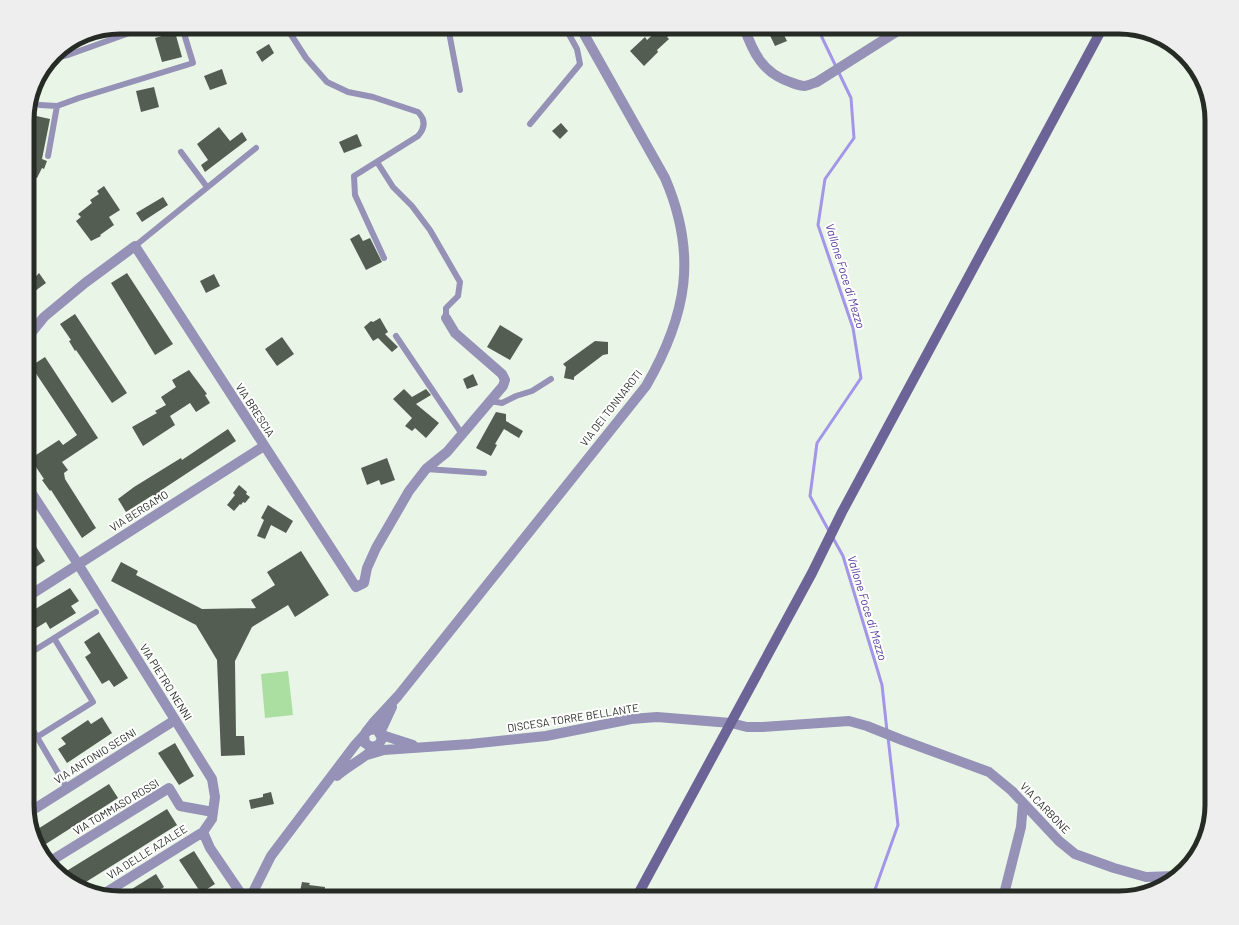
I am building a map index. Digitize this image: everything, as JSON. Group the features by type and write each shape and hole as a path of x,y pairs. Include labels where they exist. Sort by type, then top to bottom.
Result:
{"main road":[{"path":"640,891 812,573 842,512 1099,34"}],"street":[{"name":"VIA DEI TONNAROTI","path":"398,696 646,386 667,345 679,312 684,282 684,247 678,215 671,191 584,34"},
{"path":"747,34 754,51 764,66 776,76 798,85 805,86 817,82 893,34"},
{"path":"34,329 44,316 135,246"},
{"name":"VIA BRESCIA","path":"135,246 356,587 364,583 367,568 376,548 409,491 426,469"},
{"path":"426,469 447,452 503,386 505,380 502,374 455,333 446,318"},
{"name":"VIA BERGAMO","path":"34,592 264,446"},
{"name":"VIA PIETRO NENNI","path":"34,497 78,564 212,779 215,797 212,819 203,832"},
{"path":"254,891 271,856 316,795 372,723 398,696"},
{"path":"316,795 345,769 375,749 382,740 381,734 398,696"},
{"name":"DISCESA TORRE BELLANTE","path":"375,749 509,741 546,736 631,719 657,717 731,723"},
{"name":"VIA ANTONIO SEGNI","path":"34,806 67,788 175,720"},
{"name":"VIA CARBONE","path":"731,723 747,727 762,727 849,721 867,726 989,772 1012,791 1059,841 1075,854 1146,877 1168,876"},
{"path":"365,733 373,729 381,734 419,747"},
{"path":"365,733 365,743 375,749"},
{"name":"VIA TOMMASO ROSSI","path":"53,859 169,788 180,806 213,812"},
{"path":"1005,891 1021,827 1023,803"},
{"path":"203,832 210,848 239,891"},
{"name":"VIA DELLE AZALEE","path":"110,890 203,832"}],"lane":[{"path":"62,56 126,34"},
{"path":"40,105 57,106 193,63 184,34"},
{"path":"291,34 306,58 327,82 348,92 373,97 418,112 421,115 424,124 423,130 418,136 354,176 355,195 384,258"},
{"path":"449,34 460,90"},
{"path":"530,124 580,64 577,49 569,34"},
{"path":"48,156 57,106"},
{"path":"135,246 256,148"},
{"path":"181,152 207,187"},
{"path":"377,162 393,187 412,206 430,230 460,282 458,296 446,308 446,318"},
{"path":"396,336 462,434"},
{"path":"490,401 502,403 516,396 532,391 551,379"},
{"path":"426,469 484,473"},
{"path":"34,651 96,612"},
{"path":"38,737 93,702 54,638"},
{"path":"34,731 67,788"}],"green space":[{"path":"288,671 293,715 265,718 261,674"}],"building":[{"path":"168,34 176,34 182,57 162,62 155,38"},
{"path":"653,34 670,35 667,37 669,39 657,50 658,52 644,66 630,51 645,37 647,40"},
{"path":"769,34 784,34 787,41 775,46"},
{"path":"269,44 274,53 262,62 256,52"},
{"path":"222,69 227,84 210,90 204,76"},
{"path":"154,87 159,107 141,112 136,91"},
{"path":"34,115 50,119 42,159 47,161 44,169 42,168 37,178 34,177"},
{"path":"561,123 568,131 560,139 552,131"},
{"path":"219,127 230,141 242,132 247,140 205,172 201,165 208,160 197,144"},
{"path":"357,134 362,146 344,153 339,142"},
{"path":"104,186 120,210 109,217 114,225 100,235 101,236 91,241 76,221 81,217 78,214 92,203 90,200 99,194 97,191"},
{"path":"163,197 168,205 142,222 136,213"},
{"path":"359,234 363,241 370,238 382,262 366,270 350,239"},
{"path":"39,273 46,283 35,291 34,279"},
{"path":"127,273 173,344 155,355 111,283"},
{"path":"214,274 220,286 206,293 200,281"},
{"path":"75,314 127,393 112,403 76,350 75,351 69,341 71,340 60,324"},
{"path":"380,318 388,332 385,334 398,347 392,352 378,338 373,341 364,327 371,321 373,322"},
{"path":"500,325 523,339 510,360 487,347"},
{"path":"282,337 294,354 277,366 265,349"},
{"path":"595,341 608,342 608,354 603,355 574,377 574,380 564,378 566,367 563,364"},
{"path":"45,357 98,438 62,462 68,470 64,473 65,479 96,528 82,538 51,490 50,491 42,480 44,479 34,464 34,456 59,440 63,445 77,435 34,370 34,364"},
{"path":"189,370 207,394 205,395 210,403 196,412 190,403 170,416 175,425 143,446 132,427 157,413 155,411 166,405 161,397 176,387 172,380"},
{"path":"473,374 478,385 467,389 463,379"},
{"path":"404,389 412,397 426,389 431,395 416,404 439,423 426,438 415,428 412,431 405,426 412,418 393,399"},
{"path":"496,412 506,414 506,421 523,431 519,438 504,429 495,444 497,445 491,456 476,448"},
{"path":"228,429 236,441 160,491 163,495 156,500 153,495 126,512 118,499 134,487 181,458 182,460"},
{"path":"387,458 395,480 381,485 379,480 367,485 361,468"},
{"path":"239,485 250,497 245,503 243,502 241,505 240,504 234,511 227,505 235,495 233,493"},
{"path":"268,505 293,521 286,533 271,525 265,539 257,536 264,520 261,518"},
{"path":"34,543 45,561 34,568"},
{"path":"301,551 329,595 295,617 288,605 252,627 235,661 236,736 244,736 245,755 221,756 217,660 196,625 111,581 121,562 138,571 136,575 202,609 256,608 251,600 275,585 267,572"},
{"path":"70,588 79,601 71,606 76,613 50,629 46,622 34,629 34,610"},
{"path":"99,632 128,678 114,687 109,680 102,684 85,657 91,653 84,642"},
{"path":"102,717 112,733 67,763 58,749 66,744 61,738 88,720 91,724"},
{"path":"175,743 194,776 179,785 158,753"},
{"path":"109,784 118,798 44,845 38,829"},
{"path":"271,792 274,804 251,809 249,800 263,797 263,794"},
{"path":"167,809 177,825 84,883 77,880 66,872"},
{"path":"194,851 215,884 204,891 200,891 179,860"},
{"path":"156,874 164,887 158,891 129,891"},
{"path":"302,882 310,883 309,885 325,887 325,891 300,891"}],"waterway":[{"name":"Vallone Foce di Mezzo","path":"820,34 851,98 854,138 825,179 818,225 853,328 861,378 817,443 810,496 830,533"},
{"name":"Vallone Foce di Mezzo","path":"833,538 843,556 882,685 887,731"},
{"name":"Vallone Foce di Mezzo","path":"874,891 898,825 888,737"}]}
